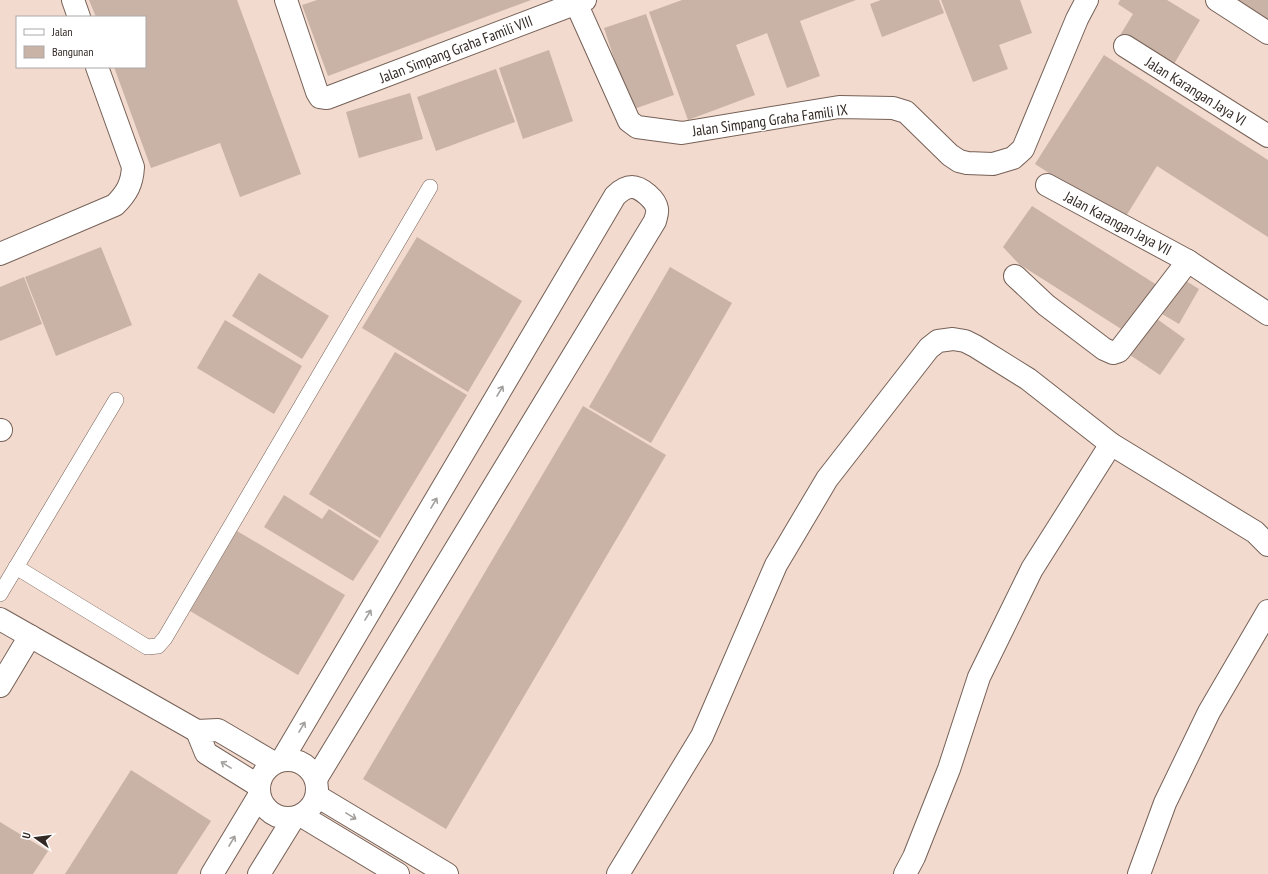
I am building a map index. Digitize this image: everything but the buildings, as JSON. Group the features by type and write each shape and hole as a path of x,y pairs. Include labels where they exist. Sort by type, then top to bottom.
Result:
{"street":[{"path":"72,0 79,16"},
{"name":"Jalan Simpang Graha Famili VIII","path":"286,0 317,92 320,97 327,98 580,2"},
{"name":"Jalan Simpang Graha Famili IX","path":"580,2 629,121 637,127 682,133 839,107 893,108 906,112 950,155 959,161 967,163 993,164 1013,158 1023,149 1073,10 1087,0"},
{"path":"1217,0 1268,32"},
{"name":"Jalan Karangan Jaya VI","path":"1124,46 1268,136"},
{"path":"0,254 115,205 126,194 132,180 134,168 97,68"},
{"name":"Jalan Karangan Jaya VII","path":"1047,185 1188,261 1268,314"},
{"path":"212,874 259,791 264,773 278,762 615,196 619,192 630,187 636,187 656,204 658,210 655,221 316,788 314,804 298,817 259,874"},
{"name":"Jalan Karangan Jaya VII","path":"1015,276 1046,305 1104,349 1112,353 1119,351 1188,261"},
{"path":"618,874 702,736 776,565 827,479 929,348 938,341 953,339 965,341 1028,378 1111,444 1255,532 1268,544"},
{"path":"905,874 914,857 949,769 979,677 1032,568 1111,444"},
{"path":"1139,874 1166,803 1209,712 1268,611"},
{"path":"0,619 197,731 218,730 278,762 296,760 308,767 316,788 447,874"},
{"path":"0,686 30,636"},
{"path":"197,731 206,753 259,791 264,806 272,814 282,818 298,817 398,874"}],"lane":[{"path":"16,567 147,647 158,646 169,631 430,187"},
{"path":"0,594 116,400"}]}
